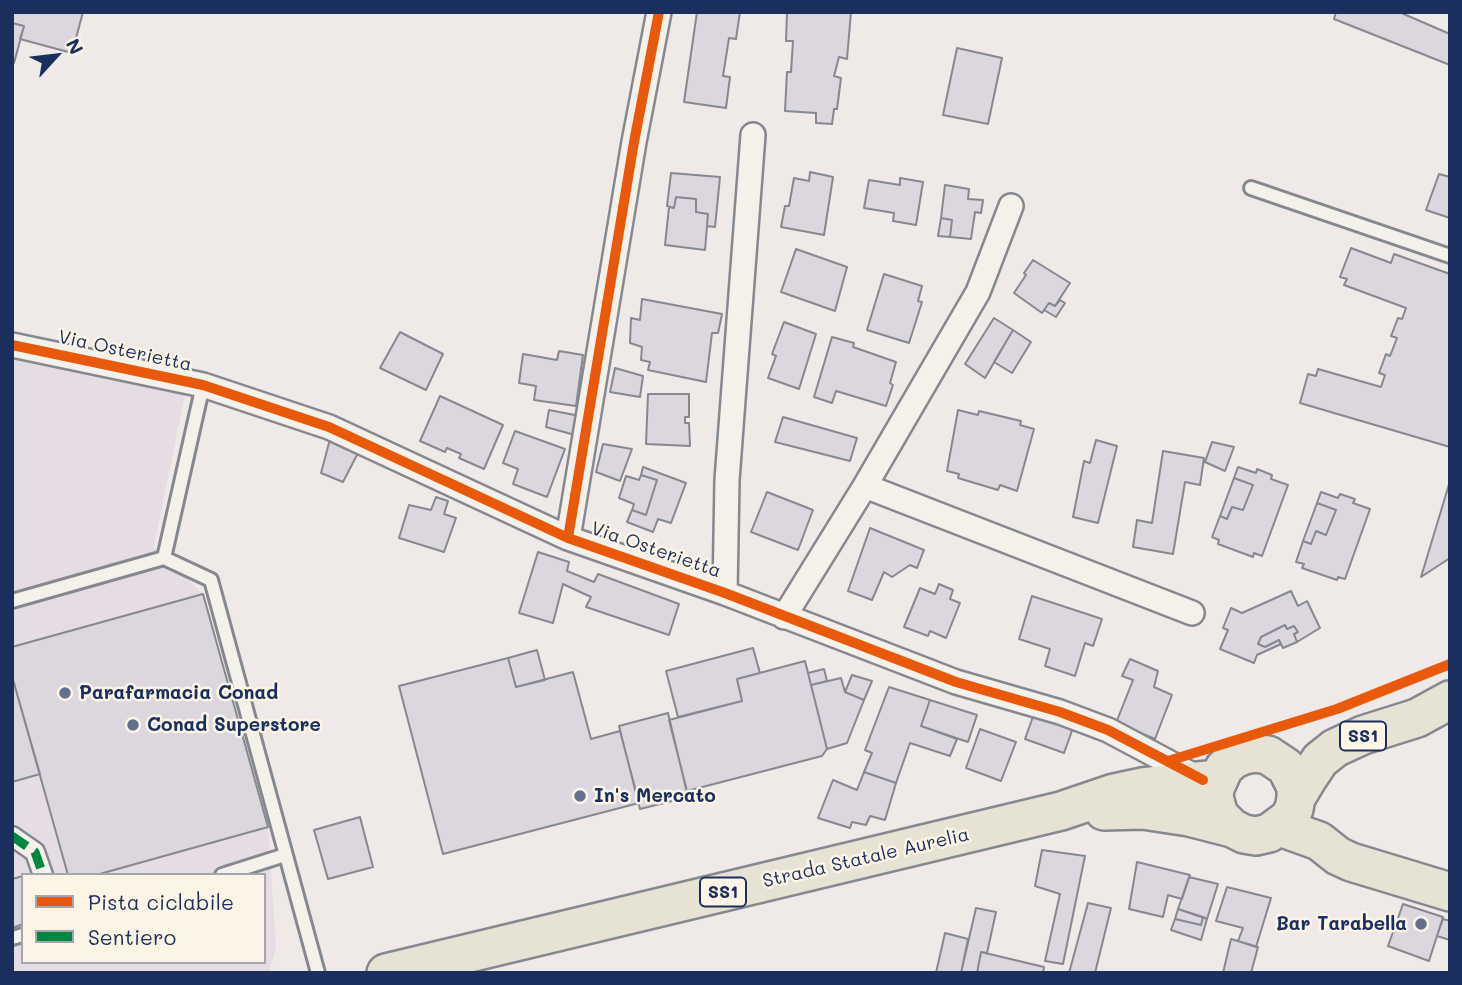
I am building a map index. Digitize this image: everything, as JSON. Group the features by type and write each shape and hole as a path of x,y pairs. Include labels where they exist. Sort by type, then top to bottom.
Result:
{"main road":[{"name":"SS1","path":"1268,755 1450,682"},
{"name":"SS1","path":"1288,813 1320,760 1335,748 1363,735 1417,718 1450,700"},
{"path":"1255,753 1268,755 1286,767 1292,776 1288,813 1269,833 1256,836 1189,817 1143,810 1061,811 1114,793 1142,787 1210,780 1233,760 1255,753"},
{"path":"1210,780 1219,815 1232,828"},
{"name":"Strada Statale Aurelia","path":"386,973 1061,811"},
{"path":"1288,813 1338,856 1450,892"}],"street":[{"path":"568,538 659,12"},
{"name":"Via Osterietta","path":"725,593 727,480 753,135"},
{"path":"785,617 978,292 1011,206"},
{"name":"Via Osterietta","path":"12,345 203,386 329,427 568,538 725,593 956,682 1060,712 1108,730 1210,780"},
{"path":"865,486 1192,614"},
{"path":"12,836 35,852 42,873"}],"lane":[{"path":"1251,188 1450,256"},
{"path":"164,558 203,386"},
{"path":"12,601 164,558 211,580 318,973"},
{"path":"228,873 285,855"}],"shaded area":[{"path":"12,358 185,394 154,547 203,594 268,827 276,947 269,972 12,973"}],"building":[{"path":"12,12 83,12 72,53 20,39 24,26 12,23"},
{"path":"697,12 740,12 736,39 729,38 723,76 730,77 726,108 684,102"},
{"path":"787,12 851,12 847,59 839,57 834,76 841,78 832,124 816,123 816,113 785,111 787,72 791,72 793,41 786,41"},
{"path":"1336,12 1399,12 1450,34 1450,65 1334,19"},
{"path":"12,23 24,26 14,63 12,63"},
{"path":"957,48 1002,58 988,124 943,115"},
{"path":"810,172 833,177 824,235 781,227 785,206 789,206 794,178 809,181"},
{"path":"671,173 720,177 715,227 707,226 708,214 696,212 696,199 676,197 674,208 667,206"},
{"path":"1439,174 1450,177 1450,218 1426,210"},
{"path":"900,178 923,182 916,225 893,221 894,213 864,208 869,180 900,185"},
{"path":"945,185 969,189 968,199 983,200 981,213 975,212 971,239 950,237 952,220 941,218"},
{"path":"676,197 696,199 696,212 708,214 705,250 665,245 669,207 674,208"},
{"path":"941,218 952,220 950,237 938,236"},
{"path":"1351,248 1391,263 1394,254 1450,274 1450,447 1300,403 1308,374 1316,376 1318,369 1381,387 1385,375 1379,373 1386,354 1390,356 1397,338 1391,336 1398,318 1402,319 1406,308 1344,285 1347,279 1340,277"},
{"path":"796,249 847,267 835,311 781,292"},
{"path":"1033,260 1070,283 1055,306 1049,303 1042,313 1014,293"},
{"path":"884,274 922,286 918,301 922,302 909,343 867,330"},
{"path":"642,299 722,314 718,333 712,333 706,382 648,370 650,362 641,360 642,347 630,343 631,318 640,320"},
{"path":"1060,300 1065,303 1056,317 1044,310 1049,303 1055,306"},
{"path":"994,318 1013,330 985,378 965,364"},
{"path":"784,322 816,334 799,389 768,378 776,356 772,354"},
{"path":"1013,330 1031,342 1012,373 994,362"},
{"path":"400,332 443,354 426,390 380,368"},
{"path":"832,337 854,343 853,347 896,362 890,383 893,385 886,406 836,391 832,403 814,397"},
{"path":"559,351 583,355 576,406 534,400 536,386 519,383 523,354 557,360"},
{"path":"615,368 643,376 640,397 610,392"},
{"path":"648,394 689,394 689,417 685,417 685,423 689,423 690,446 646,444"},
{"path":"440,396 503,425 484,469 459,458 461,454 447,448 445,452 420,441"},
{"path":"549,410 585,417 582,437 546,427"},
{"path":"958,410 978,415 979,411 1021,421 1020,425 1034,429 1017,491 1000,485 998,490 958,478 959,474 947,471"},
{"path":"783,417 857,438 850,461 775,442"},
{"path":"515,431 565,449 547,497 513,484 518,469 503,463"},
{"path":"330,439 359,451 343,482 321,473"},
{"path":"1096,440 1117,446 1098,523 1073,517 1084,461 1090,463"},
{"path":"1212,442 1234,447 1225,471 1205,462"},
{"path":"603,444 632,449 620,481 596,472"},
{"path":"1163,451 1204,458 1200,485 1185,482 1173,554 1133,547 1137,520 1152,523"},
{"path":"643,467 686,483 671,523 658,519 653,532 627,522 632,510 646,515 657,480 641,475"},
{"path":"1238,467 1256,473 1257,469 1272,475 1271,479 1288,485 1262,556 1254,553 1253,557 1218,544 1219,540 1212,537 1220,516 1227,519 1232,507 1243,510 1253,485 1234,478"},
{"path":"641,475 657,480 646,515 632,510 634,504 619,498 626,476 639,480"},
{"path":"1234,478 1253,485 1243,510 1232,507 1227,519 1220,516"},
{"path":"1450,481 1450,558 1421,577"},
{"path":"767,492 813,510 798,550 751,532"},
{"path":"1321,492 1338,498 1340,494 1355,499 1353,503 1370,509 1345,579 1338,577 1337,580 1302,568 1304,564 1296,562 1303,541 1311,544 1316,531 1326,535 1336,510 1317,503"},
{"path":"436,497 448,501 444,514 456,518 444,552 399,538 409,505 431,510"},
{"path":"1317,503 1336,510 1326,535 1316,531 1311,544 1303,541"},
{"path":"870,528 924,550 917,568 910,565 892,577 884,572 872,600 848,591"},
{"path":"538,552 569,562 567,571 594,582 598,574 679,604 669,635 586,607 591,597 563,584 553,623 519,613"},
{"path":"939,584 953,590 950,599 960,603 946,638 930,631 928,636 904,627 920,588 935,594"},
{"path":"1291,591 1298,606 1307,601 1320,628 1297,642 1294,634 1298,632 1294,626 1287,629 1285,625 1261,637 1258,644 1265,647 1279,640 1281,644 1257,655 1254,663 1220,649 1228,630 1223,628 1231,608 1242,613"},
{"name":"Conad Superstore","path":"203,594 268,827 103,873 67,873 12,676 12,647"},
{"path":"1032,596 1102,619 1093,646 1085,643 1075,676 1045,666 1050,649 1019,639"},
{"path":"1285,625 1287,629 1294,626 1298,632 1294,634 1297,642 1283,648 1279,640 1265,647 1258,644 1261,637"},
{"path":"753,648 760,673 737,679 742,701 678,717 666,671"},
{"path":"537,650 545,680 516,687 508,658"},
{"path":"508,658 516,687 573,672 591,739 620,731 639,803 443,854 399,686"},
{"path":"1130,659 1158,671 1154,687 1172,695 1155,739 1116,723 1133,680 1122,676"},
{"path":"805,661 827,749 822,756 687,791 669,720 742,701 737,679"},
{"path":"824,669 827,681 811,685 808,673"},
{"path":"852,675 872,681 864,700 845,692"},
{"path":"12,676 40,774 12,782"},
{"path":"841,678 845,692 864,700 847,743 827,749 811,685"},
{"path":"889,687 930,700 921,726 957,739 950,756 910,743 896,783 864,772 872,753 865,750"},
{"path":"930,700 977,715 968,742 921,726"},
{"path":"1035,711 1074,725 1064,753 1025,739"},
{"path":"668,713 688,797 640,809 619,726"},
{"path":"980,729 1016,742 1001,781 966,768"},
{"path":"864,772 896,783 885,820 870,816 866,825 852,822 850,828 818,818 833,780 857,790"},
{"path":"360,817 373,867 328,879 314,830"},
{"path":"1042,850 1085,856 1063,964 1045,961 1060,894 1035,886"},
{"path":"1137,862 1190,875 1182,899 1168,895 1163,917 1129,909"},
{"path":"21,877 21,925 12,928 12,879"},
{"path":"1189,877 1218,884 1207,919 1178,909"},
{"path":"1227,887 1271,898 1256,947 1238,941 1243,928 1216,921"},
{"path":"1088,903 1111,908 1095,973 1069,973"},
{"path":"1403,904 1443,917 1429,961 1388,946"},
{"path":"976,908 996,912 987,953 981,952 977,973 961,973"},
{"path":"1178,909 1203,917 1201,925 1175,919"},
{"path":"1203,917 1207,919 1201,940 1171,930 1175,919 1201,925"},
{"path":"1443,919 1450,921 1450,940 1437,936"},
{"path":"945,933 968,939 961,973 936,973"},
{"path":"1231,939 1258,947 1251,973 1223,973"},
{"path":"981,952 1044,967 1043,973 977,973"}],"marked path":[{"path":"12,836 35,852 42,873"}],"cycle path":[{"path":"568,538 634,142 659,12"},
{"path":"12,345 203,385 329,427 568,538 725,593 956,682 1060,712 1108,730 1203,780"},
{"path":"1168,761 1337,709 1450,664"}],"place":[{"name":"Parafarmacia Conad","path":"65,693"},
{"name":"Conad Superstore","path":"133,725"},
{"name":"In's Mercato","path":"580,796"},
{"name":"Bar Tarabella","path":"1421,924"}]}
